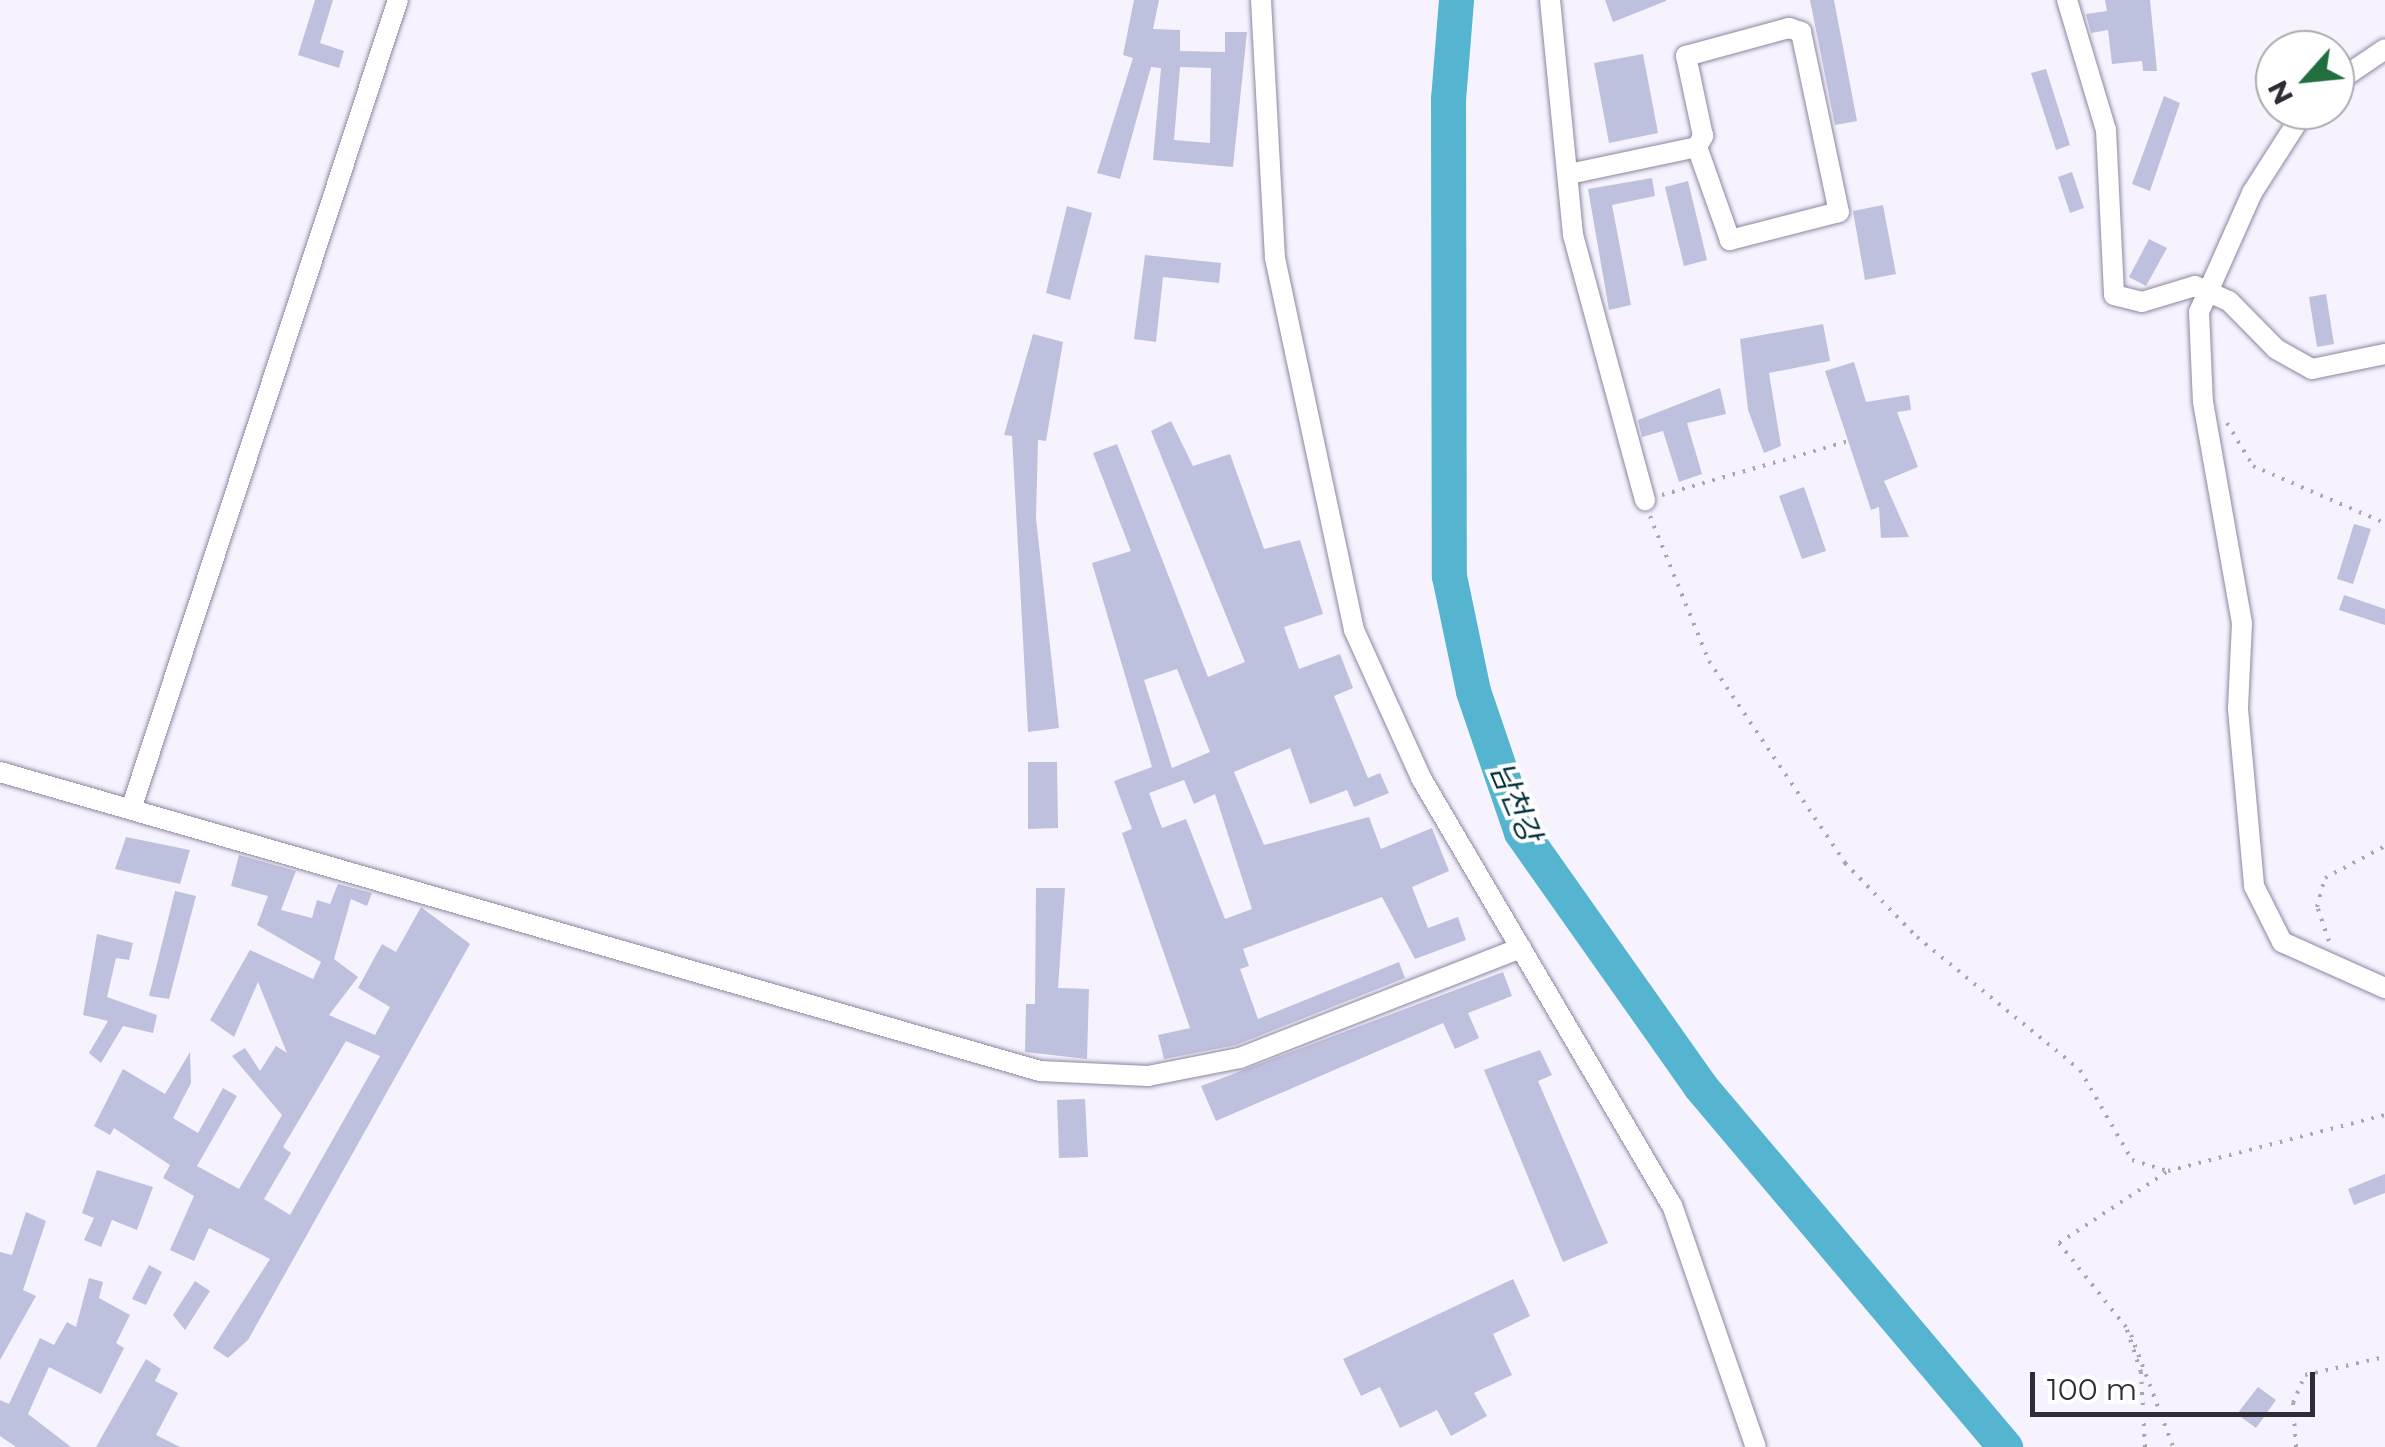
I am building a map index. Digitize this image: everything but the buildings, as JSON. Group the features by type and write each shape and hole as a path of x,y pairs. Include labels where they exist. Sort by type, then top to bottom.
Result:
{"street":[{"path":"132,809 398,0"},
{"path":"1261,0 1275,258 1354,630 1388,717 1672,1204 1756,1447"},
{"path":"1550,0 1569,174 1602,361 1645,500"},
{"path":"2067,0 2106,130 2114,294 2126,303 2188,287 2208,292 2244,313 2295,365 2385,354"},
{"path":"1569,174 1697,147 1703,136 1686,56 1693,47 1801,32 1839,212 1730,240 1697,147"},
{"path":"2355,69 2385,49"},
{"path":"2292,130 2252,193 2199,312 2203,402 2242,623 2238,710 2254,886 2282,942 2308,960 2385,988"},
{"path":"0,772 1040,1070 1148,1076 1240,1058 1522,948"}],"path":[{"path":"2203,402 2253,466 2385,523"},
{"path":"1850,441 1645,500 1709,661 1854,874 2080,1070 2132,1160 2168,1171"},
{"path":"2308,960 2333,948 2317,907 2325,878 2385,846"},
{"path":"2173,1447 2154,1378 2126,1327 2060,1243 2168,1171 2385,1115"},
{"path":"2126,1327 2140,1372 2144,1447"},
{"path":"2296,1447 2294,1403 2304,1375 2385,1356"}],"waterway":[{"name":"남천강","path":"1456,0 1448,99 1449,576 1473,691 1521,832 1700,1086 2005,1447"}]}
